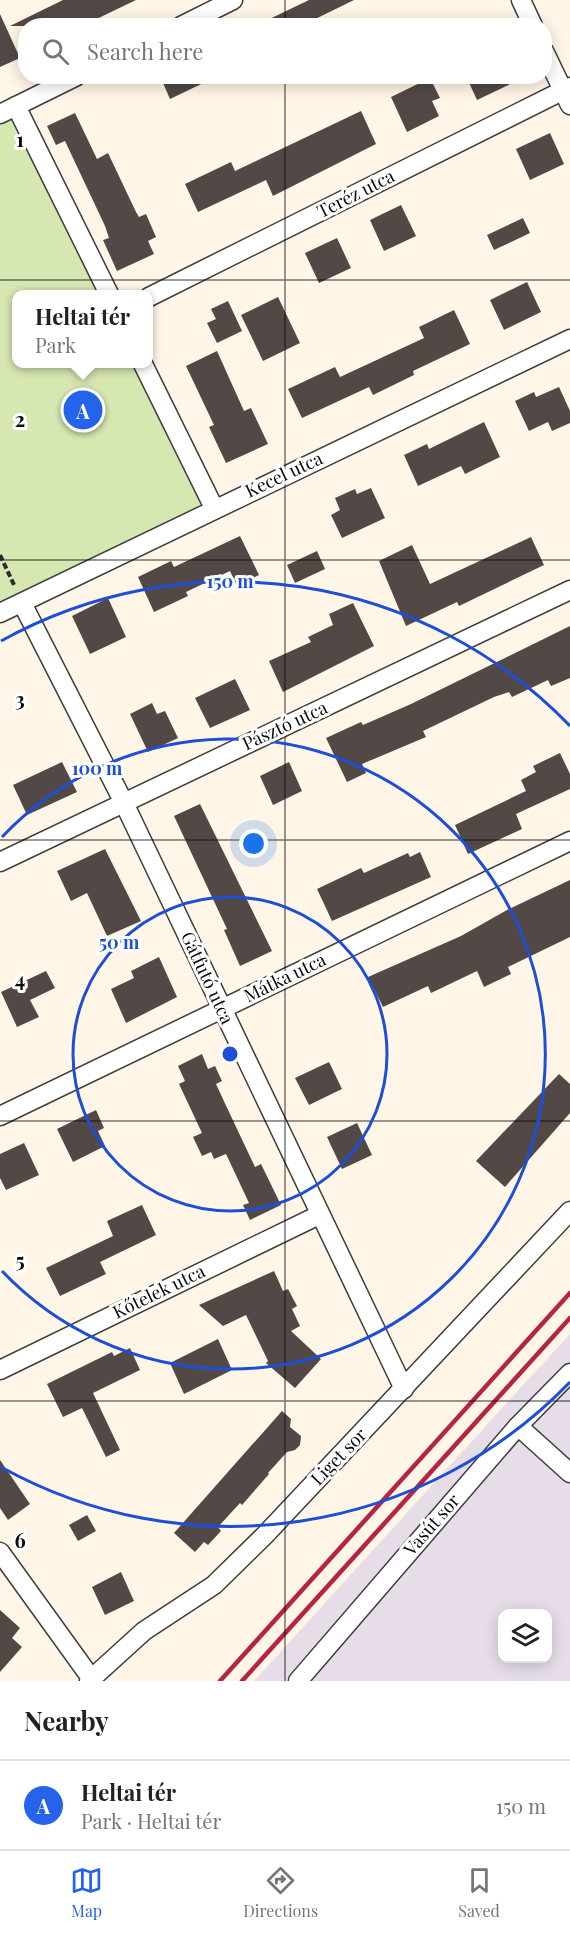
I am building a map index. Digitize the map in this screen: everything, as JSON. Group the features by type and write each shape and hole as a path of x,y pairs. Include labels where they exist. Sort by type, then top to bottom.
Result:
{"street":[{"path":"197,18 233,0"},
{"path":"521,0 529,18"},
{"path":"552,65 568,94"},
{"path":"61,84 8,110 107,290"},
{"name":"Teréz utca","path":"153,295 568,94"},
{"name":"Kecel utca","path":"0,613 214,508 570,339"},
{"path":"145,368 214,508"},
{"name":"Pásztó utca","path":"0,862 570,590"},
{"name":"Gátfutó utca","path":"22,603 124,803 404,1389"},
{"name":"Mátka utca","path":"0,1116 570,841"},
{"name":"Liget sor","path":"90,1680 144,1631 191,1603 214,1585 404,1389 570,1211"},
{"name":"Kőtelek utca","path":"0,1370 319,1215"},
{"name":"Vasút sor","path":"298,1681 518,1426 570,1373"},
{"path":"518,1426 570,1473"},
{"path":"0,1552 90,1680"}],"path":[{"path":"0,555 22,603"}],"shaded area":[{"path":"570,1334 570,1681 254,1681"}],"green space":[{"path":"16,106 107,290 12,290 12,368 145,368 214,508 0,613 0,114"}],"building":[{"path":"63,0 136,0 99,18 26,18"},
{"path":"309,0 354,0 317,18 272,18"},
{"path":"0,14 18,54 18,59 0,67"},
{"path":"163,84 201,84 170,99"},
{"path":"418,84 433,84 440,98 432,101 439,116 407,132 391,97"},
{"path":"470,84 510,84 477,100"},
{"path":"361,111 376,144 273,196 266,180 198,212 185,184 231,162 235,171"},
{"path":"75,113 97,159 108,153 136,212 139,217 146,214 156,237 148,241 154,254 117,271 103,240 109,238 105,226 65,141 56,145 47,126"},
{"path":"550,133 564,164 530,180 516,149"},
{"path":"401,205 416,236 384,251 370,220"},
{"path":"523,218 530,233 494,250 487,235"},
{"path":"337,238 351,268 319,283 305,253"},
{"path":"527,282 541,312 504,330 490,300"},
{"path":"278,297 300,343 263,361 241,315"},
{"path":"228,301 242,331 217,343 207,323 216,319 211,309"},
{"path":"454,310 470,344 413,371 414,375 373,395 369,387 302,418 288,389 335,367 340,377 424,338 419,327"},
{"path":"217,351 244,411 251,408 268,444 226,463 209,427 214,425 186,366"},
{"path":"559,387 570,411 570,423 552,431 548,422 529,431 515,401 534,392 536,397"},
{"path":"484,422 500,457 465,474 461,466 418,486 404,455 427,444 429,449"},
{"path":"371,488 385,518 342,538 331,515 340,510 335,498 355,489 357,494"},
{"path":"240,536 259,575 237,586 230,571 186,592 188,596 154,612 138,577 171,561 174,567"},
{"path":"531,537 544,565 459,606 457,602 406,626 379,561 412,545 430,584"},
{"path":"317,551 325,569 295,583 287,565"},
{"path":"108,598 126,637 90,654 72,616"},
{"path":"353,603 374,646 283,692 269,661 311,642 308,637 333,625 329,614"},
{"path":"570,626 570,678 551,686 548,680 512,697 509,692 494,697 423,731 426,737 362,764 366,773 347,782 326,738 361,722 363,725 411,704"},
{"path":"235,679 250,710 210,728 195,698"},
{"path":"152,703 157,714 165,711 178,738 148,752 130,714"},
{"path":"560,753 570,774 570,789 516,814 522,829 468,854 455,825 526,791 521,780 536,772 533,766"},
{"path":"62,762 77,792 27,815 13,785"},
{"path":"289,762 302,791 273,805 260,776"},
{"path":"200,804 272,951 240,966 224,930 227,929 174,816"},
{"path":"105,849 141,921 107,936 87,893 71,901 57,871"},
{"path":"420,852 431,877 332,921 317,889 361,868 364,873 408,853 410,857"},
{"path":"570,880 570,937 508,967 511,974 484,987 477,971 431,993 428,986 383,1007 368,977 461,936 507,910"},
{"path":"159,957 177,997 126,1023 111,989 134,978 131,971"},
{"path":"46,971 55,988 30,1000 39,1017 17,1027 1,992"},
{"path":"202,1054 208,1069 215,1066 222,1081 216,1084 255,1167 261,1164 281,1205 250,1220 243,1205 249,1203 226,1154 214,1159 211,1152 202,1156 193,1137 202,1133 179,1084 185,1081 178,1066"},
{"path":"329,1062 342,1089 309,1105 295,1078"},
{"path":"559,1074 570,1084 570,1113 505,1187 476,1161"},
{"path":"96,1110 104,1128 98,1131 105,1146 73,1162 57,1129"},
{"path":"357,1123 372,1155 342,1169 327,1137"},
{"path":"24,1143 39,1175 6,1190 0,1178 0,1154"},
{"path":"142,1205 156,1235 100,1262 106,1274 60,1296 46,1268 113,1236 107,1221"},
{"path":"274,1271 283,1291 288,1289 297,1306 292,1309 300,1326 291,1331 321,1359 295,1388 266,1363 268,1361 246,1315 223,1326 199,1305"},
{"path":"218,1339 232,1370 184,1394 170,1363"},
{"path":"130,1348 140,1370 93,1393 120,1450 106,1457 82,1408 63,1417 47,1384 112,1352 114,1356"},
{"path":"282,1411 291,1419 290,1427 301,1436 300,1445 295,1450 287,1452 242,1505 240,1503 218,1527 221,1531 208,1545 204,1542 195,1552 174,1533"},
{"path":"0,1460 30,1504 8,1520 0,1508"},
{"path":"87,1515 96,1531 78,1541 69,1525"},
{"path":"121,1572 134,1601 105,1615 92,1587"},
{"path":"0,1610 20,1628 12,1638 22,1647 0,1672"}],"railway":[{"path":"220,1681 570,1293"},
{"path":"242,1681 570,1318"}],"place":[{"name":"Heltai tér","path":"83,410"}]}
